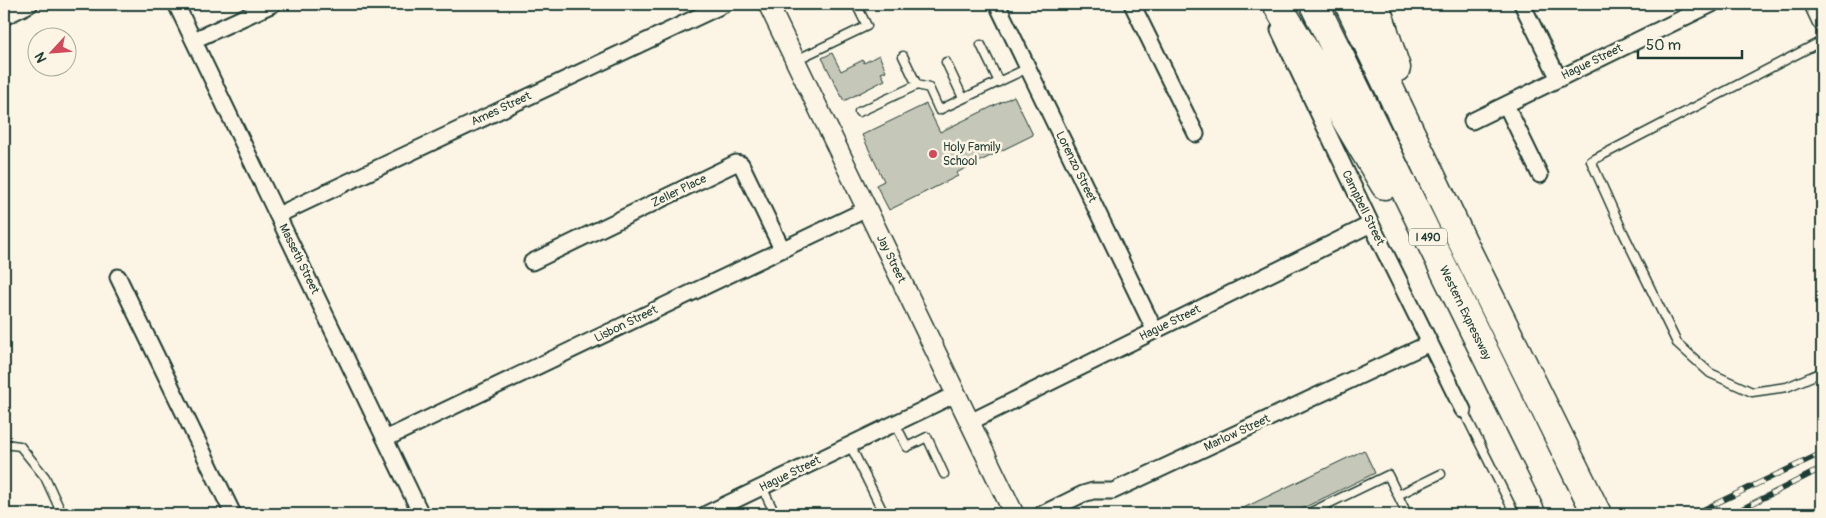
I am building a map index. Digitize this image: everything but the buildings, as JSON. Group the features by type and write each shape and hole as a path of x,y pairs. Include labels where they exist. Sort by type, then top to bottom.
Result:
{"highway":[{"path":"1277,4 1448,293 1497,380"},
{"name":"Western Expressway","path":"1314,4 1564,514"},
{"name":"I 490","path":"1349,4 1467,251 1597,514"},
{"path":"1375,4 1403,88 1467,251"}],"street":[{"path":"4,17 30,4"},
{"name":"Masseth Street","path":"176,4 421,514"},
{"path":"194,40 273,4"},
{"name":"Ames Street","path":"278,215 725,4"},
{"name":"Jay Street","path":"768,4 1014,514"},
{"name":"Lorenzo Street","path":"997,4 1154,331"},
{"path":"1132,4 1196,134"},
{"name":"Campbell Street","path":"1266,4 1371,224 1463,410"},
{"path":"1522,4 1559,79"},
{"name":"Hague Street","path":"1472,121 1712,4"},
{"path":"1814,4 1822,21"},
{"path":"1506,104 1540,175"},
{"name":"Zeller Place","path":"532,262 736,163 740,164 782,249"},
{"name":"Lisbon Street","path":"385,439 867,209"},
{"name":"Hague Street","path":"970,422 1371,224"},
{"path":"118,277 233,514"},
{"name":"Marlow Street","path":"1042,514 1083,494 1093,491 1112,491 1430,343"},
{"name":"Hague Street","path":"706,514 956,394"}],"lane":[{"path":"796,61 867,26 856,4"},
{"path":"1822,41 1591,161 1677,343 1703,367 1710,373 1752,392 1787,387 1822,372"},
{"path":"981,45 999,82"},
{"path":"903,56 916,85"},
{"path":"946,62 963,98"},
{"path":"860,112 916,85 929,88 939,110 1028,68"},
{"path":"1463,410 1515,514"},
{"path":"895,423 907,447 927,437 944,474"},
{"path":"4,444 20,446 46,477 62,514"},
{"path":"850,445 884,514"},
{"path":"1398,495 1441,474"},
{"path":"1307,514 1388,476 1407,514"},
{"path":"762,487 775,514"}],"railway":[{"path":"1694,514 1822,453"},
{"path":"1732,514 1822,468"}],"place":[{"name":"Holy Family School","path":"933,154"}]}
